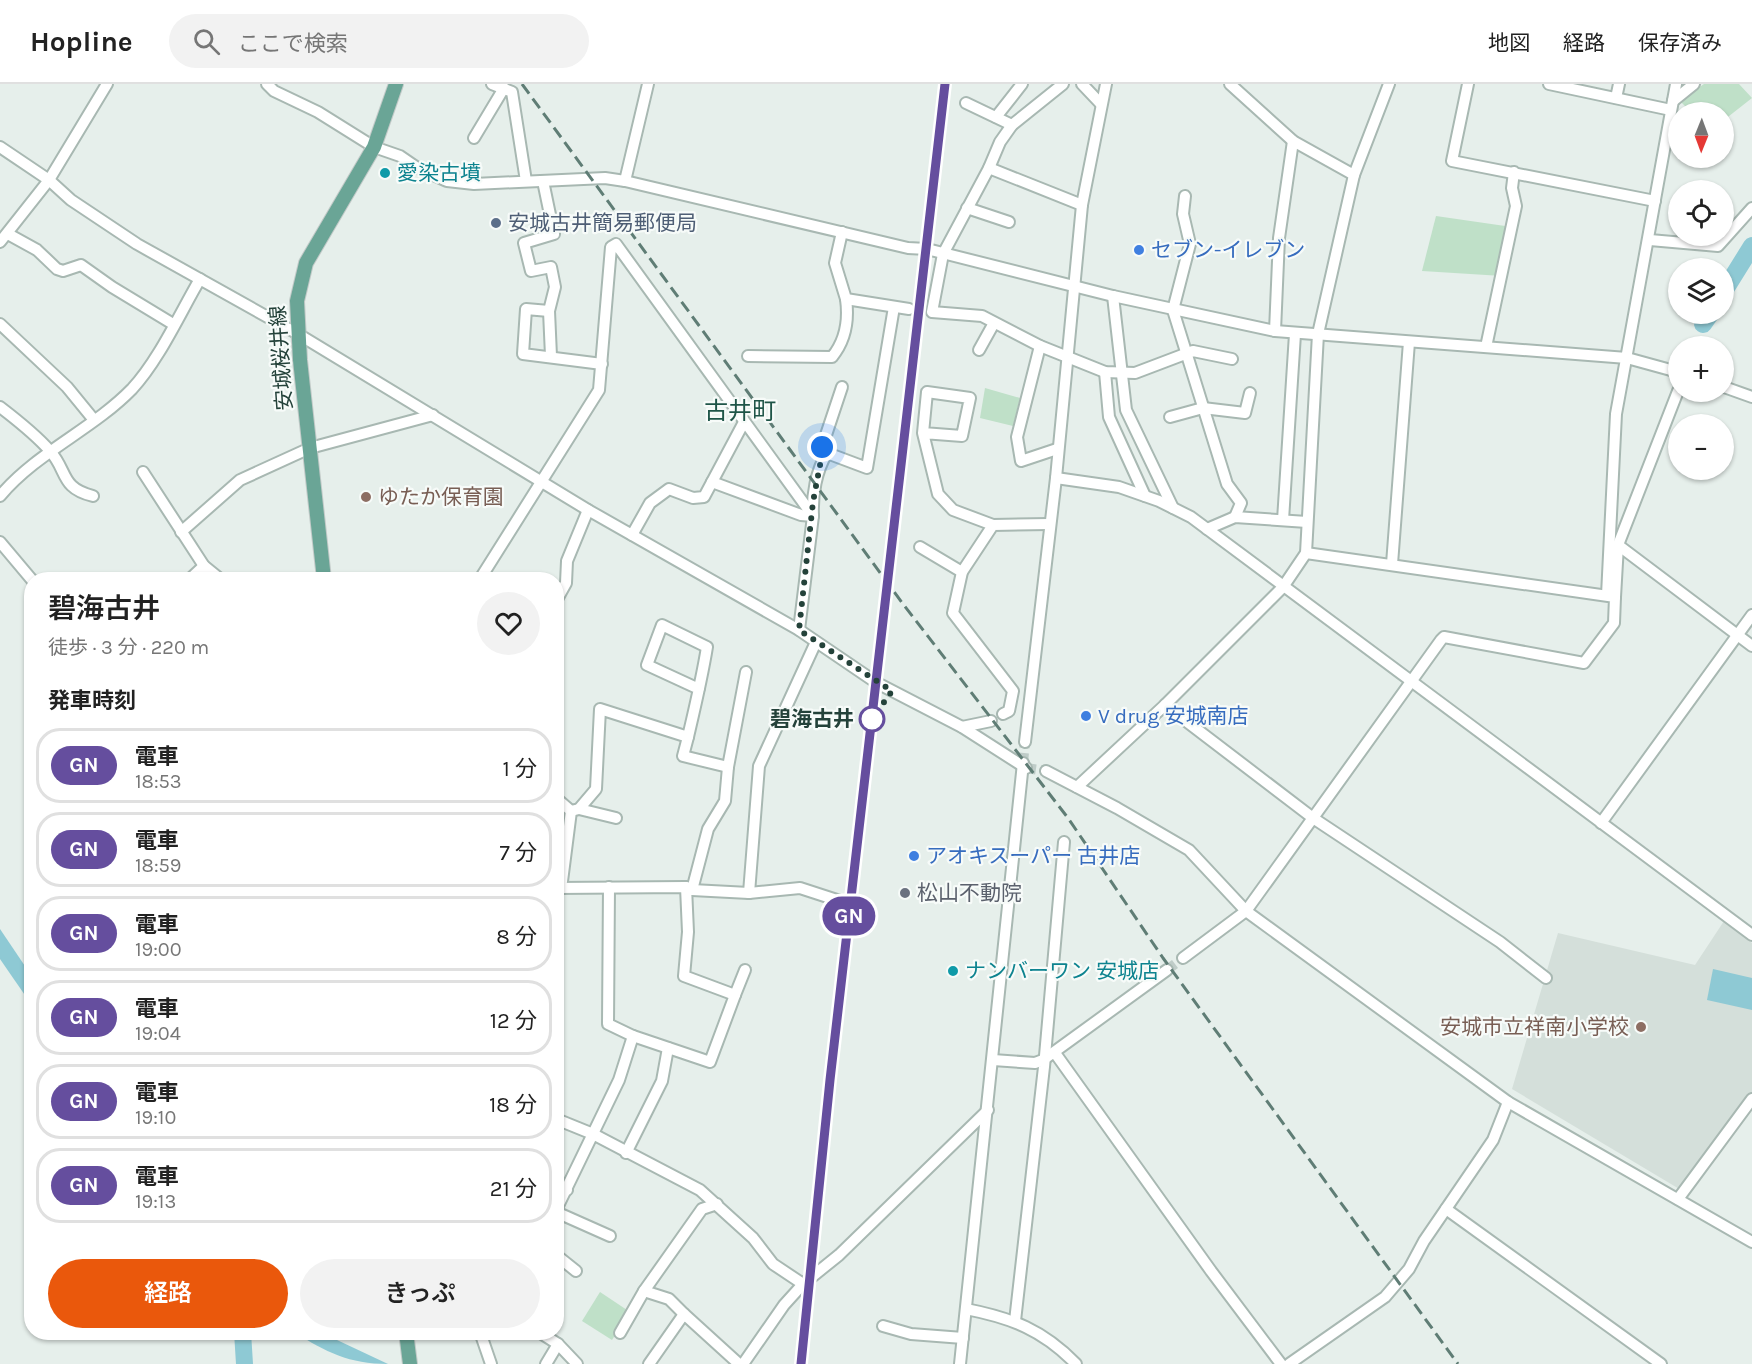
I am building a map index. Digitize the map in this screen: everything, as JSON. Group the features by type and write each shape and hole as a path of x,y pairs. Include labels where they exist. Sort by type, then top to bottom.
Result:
{"main road":[{"name":"安城桜井線","path":"323,572 298,334 297,302 306,263 374,147 396,84"},
{"path":"407,1340 410,1364"}],"street":[{"path":"107,84 49,180 4,238 36,250 57,269 63,271 81,264 111,287 173,324"},
{"path":"267,84 274,91 318,112 374,147 400,156 416,167 447,181 474,184 605,178 626,180 1072,284 1173,310 1275,331 1627,358 1668,369"},
{"path":"492,84 512,92 525,181"},
{"path":"626,180 648,84"},
{"path":"996,117 1022,84"},
{"path":"1063,84 1012,125 1000,142 989,168 943,254 932,312 982,316 1040,346 1105,372 1136,373 1193,351 1232,359"},
{"path":"1082,84 1101,104"},
{"path":"1025,742 1056,478 1072,284 1082,205 1106,84"},
{"path":"1230,84 1293,141 1354,175"},
{"path":"1077,787 1165,705 1283,587 1306,553 1318,333 1354,175 1389,84"},
{"path":"1468,84 1452,161 1655,201"},
{"path":"1549,84 1563,85 1616,98 1668,104"},
{"path":"1616,98 1618,84"},
{"path":"1673,102 1677,84"},
{"path":"1675,102 1694,84"},
{"path":"474,138 504,88"},
{"path":"966,103 1012,125"},
{"path":"1183,958 1246,911 1444,637 1584,663 1614,623 1611,596 1616,414 1650,240 1668,128"},
{"path":"1275,331 1279,238 1293,141"},
{"path":"0,147 49,180 71,200 137,244 298,334 588,510 799,630 877,683 962,726 1024,766 1005,921 988,1110 960,1364"},
{"path":"989,168 1082,205"},
{"path":"1486,347 1516,206 1512,188 1514,172"},
{"path":"543,181 554,234 524,243 531,271 551,267 555,287 549,311 551,356"},
{"path":"1185,196 1183,214 1190,244 1173,310 1227,484 1241,503 1235,517"},
{"path":"967,207 1009,222"},
{"path":"1650,240 1718,246 1752,208"},
{"path":"748,356 832,357 842,345 848,315 846,299 835,263 842,232"},
{"path":"484,572 599,390 611,247 616,244 813,516"},
{"path":"0,496 34,463 94,420 131,389 147,369 200,279"},
{"path":"1113,296 1126,410 1173,508"},
{"path":"846,299 909,309"},
{"path":"842,387 822,447 827,453 867,468 894,307"},
{"path":"549,311 526,309 523,354 602,364"},
{"path":"979,350 994,323"},
{"path":"0,324 67,387 94,420"},
{"path":"1283,520 1295,334"},
{"path":"1392,564 1409,342"},
{"path":"1040,346 1017,437 1021,461 1057,449"},
{"path":"1105,372 1109,417 1145,496"},
{"path":"1734,391 1752,398"},
{"path":"922,433 962,436 970,398 927,392 922,433 938,495 953,510 993,525 1049,524"},
{"path":"1170,417 1203,408 1245,413 1250,393"},
{"path":"1611,596 1618,545 1674,402"},
{"path":"0,407 51,452 69,485 80,493 93,496"},
{"path":"181,531 240,480 310,448 433,415"},
{"path":"632,535 650,503 669,489 693,498 704,496 744,422"},
{"path":"799,630 813,502 820,465 827,453"},
{"path":"143,472 204,566 211,572"},
{"path":"1056,478 1119,487 1173,508 1207,529 1752,935"},
{"path":"712,482 801,516 813,516"},
{"path":"564,587 567,561 588,510"},
{"path":"1207,529 1235,517 1307,522"},
{"path":"993,525 962,572 953,613 1013,691 1009,711 1003,714"},
{"path":"1618,545 1752,646"},
{"path":"920,547 962,572"},
{"path":"2,550 24,572"},
{"path":"1306,553 1611,596"},
{"path":"198,572 204,566"},
{"path":"1600,823 1752,615"},
{"path":"699,689 647,665 662,625 707,647 699,689 683,756 728,767"},
{"path":"749,893 759,766 816,642"},
{"path":"735,995 684,976 689,889 708,828 725,801 728,767 746,672"},
{"path":"1165,705 1314,818 1500,942 1546,978"},
{"path":"564,864 575,810 596,789 600,709 688,737"},
{"path":"962,726 990,721"},
{"path":"1046,771 1189,850 1246,911 1508,1102 1752,1242"},
{"path":"564,803 575,810 616,818"},
{"path":"1015,1321 1064,842"},
{"path":"564,889 609,887 749,893 800,888 843,903"},
{"path":"609,887 608,1024 633,1036 710,1062 744,970"},
{"path":"993,1060 1035,1062 1043,1060 1167,970"},
{"path":"564,1196 619,1080 633,1036"},
{"path":"626,1153 662,1081 668,1048"},
{"path":"1055,1053 1210,1271 1281,1364"},
{"path":"1678,1198 1752,1099"},
{"path":"1289,1364 1385,1297 1408,1269 1493,1140 1508,1102"},
{"path":"644,1292 669,1299 741,1364 784,1305 804,1284 839,1255 988,1110"},
{"path":"564,1122 593,1134 700,1190 753,1238 773,1263 804,1284"},
{"path":"620,1333 644,1292 702,1209 717,1203"},
{"path":"1446,1209 1661,1364"},
{"path":"564,1215 610,1236"},
{"path":"564,1261 576,1271"},
{"path":"966,1309 1015,1321 1061,1349 1076,1364"},
{"path":"649,1364 684,1314"},
{"path":"883,1326 911,1334 963,1338"},
{"path":"483,1340 491,1364"},
{"path":"552,1340 577,1364"},
{"path":"546,1364 558,1344"}],"shaded area":[{"name":"安城市立祥南小学校","path":"1724,921 1752,943 1752,1093 1681,1190 1512,1089 1558,933 1695,965"}],"green space":[{"path":"1704,84 1739,84 1752,98 1734,112 1734,102 1680,101"},
{"path":"1436,216 1512,227 1502,276 1422,271"},
{"path":"985,388 1020,398 1013,426 980,418"},
{"path":"600,1292 630,1312 612,1340 582,1321"}],"water":[{"path":"0,929 24,965 24,994 0,959"},
{"path":"1713,969 1752,978 1752,1010 1707,1000"},
{"path":"234,1340 252,1340 253,1364 236,1364"},
{"path":"308,1340 337,1340 388,1364 361,1362 338,1356"}],"waterway":[{"path":"1734,275 1752,246"}],"tunnel":[{"path":"1023,763 1025,742"},
{"path":"1026,768 1046,771"},
{"path":"1167,970 1183,958"}],"railway":[{"path":"522,84 903,604 1068,818 1163,958 1458,1364"},
{"path":"801,1364 830,1080 945,84"}],"train":[{"name":"GN","path":"801,1364 830,1080 945,84"}],"place":[{"name":"愛染古墳","path":"385,173"},
{"name":"安城古井簡易郵便局","path":"496,223"},
{"name":"セブン-イレブン","path":"1139,250"},
{"name":"ゆたか保育園","path":"366,497"},
{"name":"V drug 安城南店","path":"1086,716"},
{"name":"碧海古井","path":"872,719"},
{"name":"アオキスーパー 古井店","path":"914,856"},
{"name":"松山不動院","path":"905,893"},
{"name":"ナンバーワン 安城店","path":"953,971"},
{"name":"安城市立祥南小学校","path":"1641,1027"}],"district":[{"name":"古井町","path":"740,411"}],"route":[{"path":"822,447 827,453 820,465 813,502 803,611 799,630 892,691 872,719"}]}
